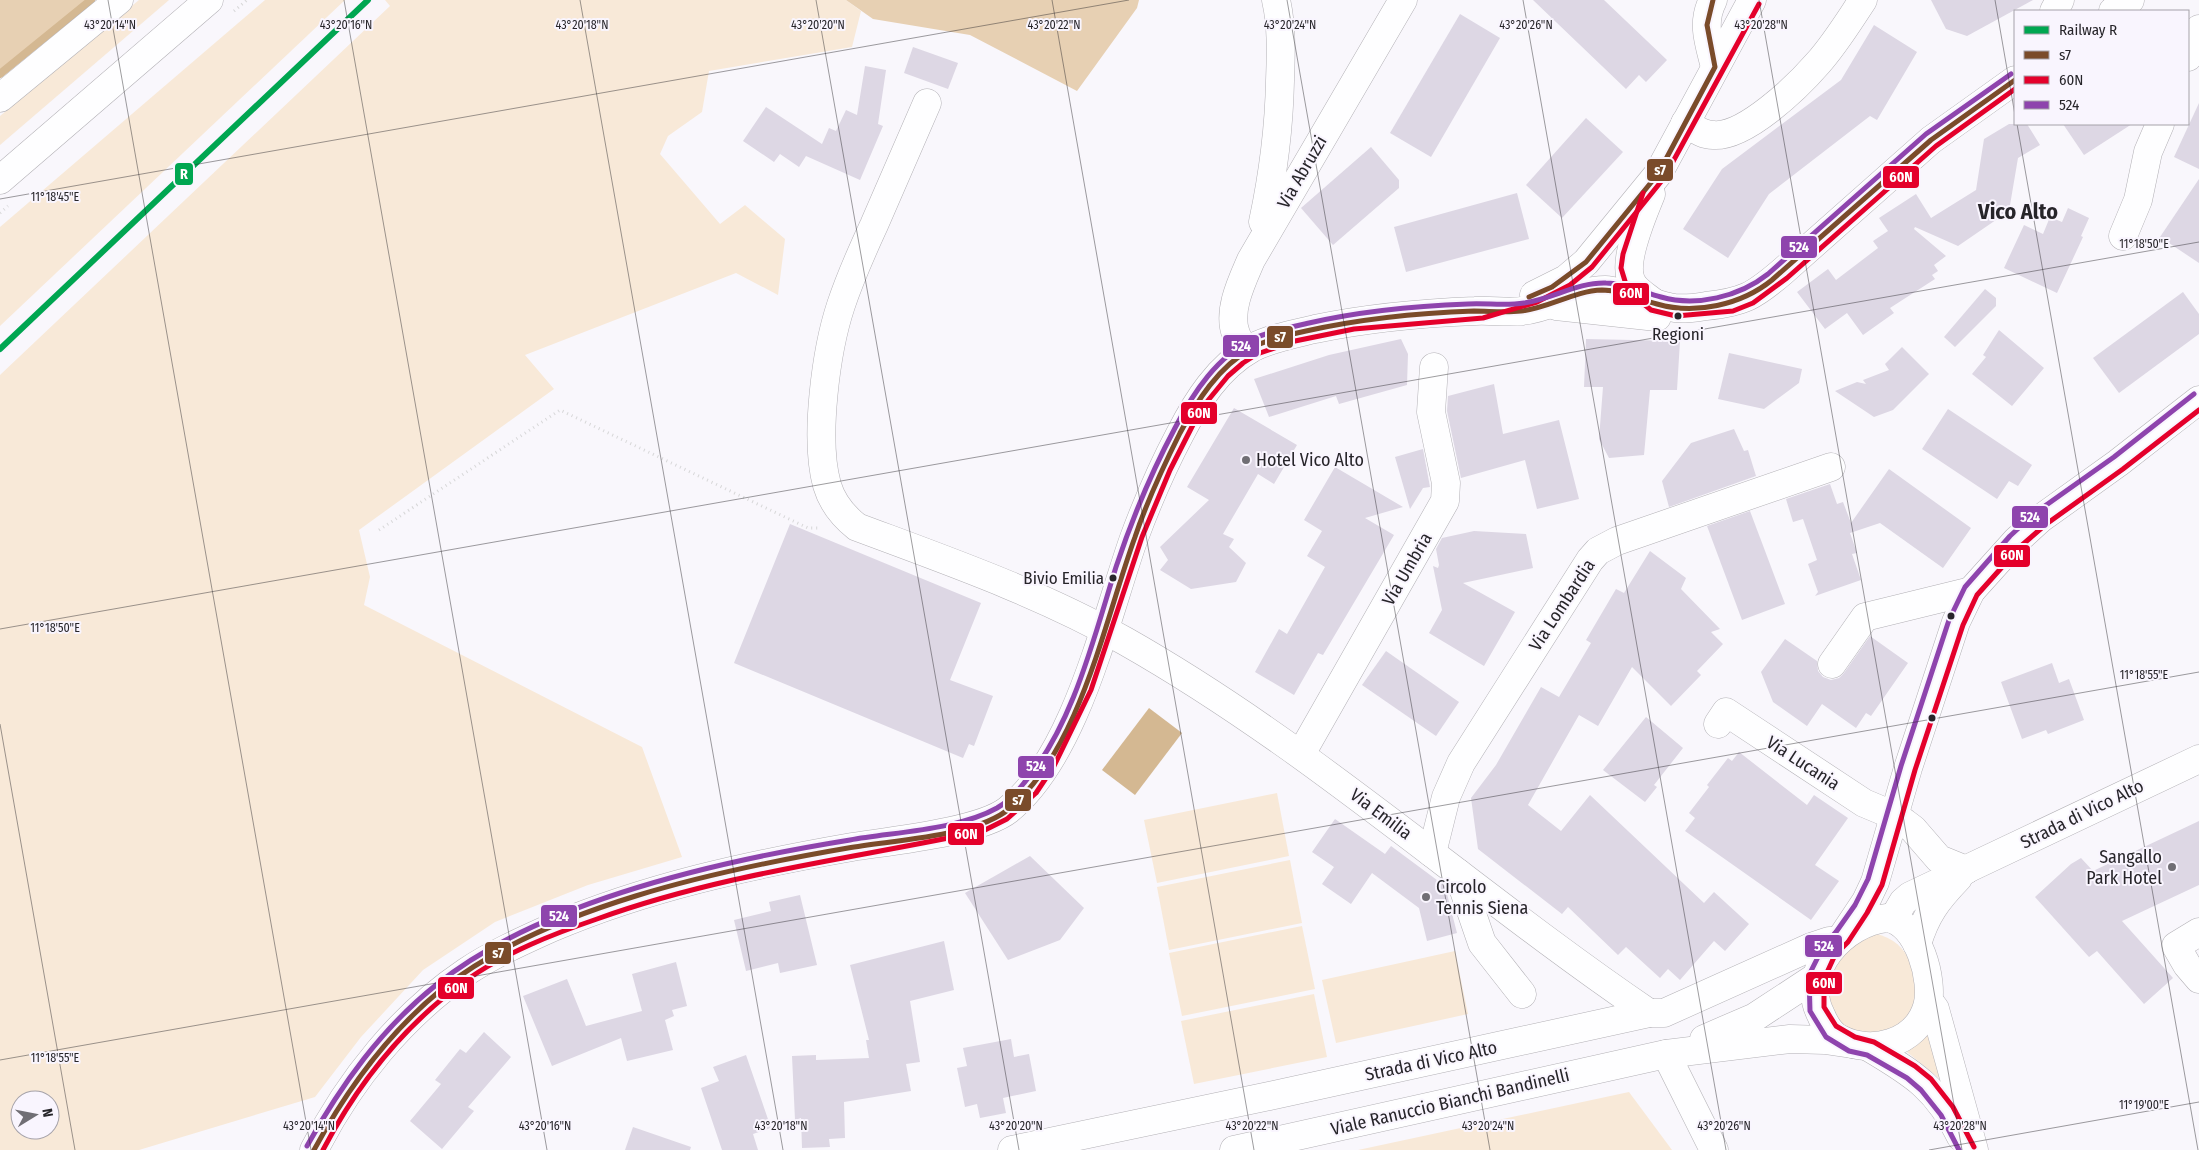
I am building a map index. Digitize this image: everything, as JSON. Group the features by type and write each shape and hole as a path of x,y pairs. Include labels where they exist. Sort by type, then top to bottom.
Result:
{"street":[{"path":"0,98 119,0"},
{"path":"0,180 209,0"},
{"path":"1259,244 1276,150 1281,60 1276,0"},
{"name":"Via Abruzzi","path":"1246,351 1235,331 1234,308 1240,285 1259,244 1403,0"},
{"path":"1713,0 1707,15 1706,26 1715,67"},
{"path":"1654,303 1634,287 1628,269 1630,256 1658,174 1752,0"},
{"path":"1685,123 1702,133 1717,136 1747,125 1790,91 1818,64 1863,0"},
{"path":"2115,10 2130,0"},
{"path":"2189,55 2199,30"},
{"path":"314,1150 354,1084 400,1029 464,973 518,943 618,903 707,876 774,861 981,824 1002,814 1030,788 1060,739 1084,688 1136,534 1171,451 1192,412 1209,386 1222,371 1246,351 1293,334 1353,322 1482,311 1520,311 1547,305 1582,293 1602,290 1614,291 1677,309 1723,304 1744,299 1767,284 1931,140 2014,81"},
{"path":"857,527 845,517 835,503 828,486 824,467 822,448 824,394 832,337 840,306 855,268 927,103"},
{"path":"2123,236 2138,200 2148,152 2160,125"},
{"path":"1482,311 1534,295 1573,274 1608,236 1658,174"},
{"path":"1547,305 1578,310 1678,318 1693,316 1723,304"},
{"name":"Via Umbria","path":"1301,754 1445,501 1446,483 1430,412 1434,367"},
{"path":"1840,939 1866,901 1875,882 1908,768 1956,622 1971,592 2016,541 2040,520 2199,400"},
{"name":"Via Lombardia","path":"1432,852 1446,796 1461,763 1590,560 1598,551 1617,541 1831,467"},
{"name":"Via Emilia","path":"857,527 1011,585 1104,630 1170,668 1301,754 1458,873 1649,1013"},
{"path":"1832,664 1864,617 1971,592"},
{"name":"Via Lucania","path":"1718,724 1726,712 1864,803 1894,816"},
{"name":"Strada di Vico Alto","path":"1967,1150 1948,1111 1935,1095 1911,1072 1861,1046 1837,1037 1824,1023 1817,1009 1816,977 1829,951 1840,939 1863,924 1890,918 1910,896 2199,759"},
{"path":"2116,798 2157,795 2199,777"},
{"path":"1894,816 1913,829 1939,859 1966,870"},
{"path":"1861,1046 1886,1046 1901,1040 1914,1029 1923,1016 1929,1001 1928,977 1917,944 1902,924 1890,918 1899,839 1894,816"},
{"name":"Strada di Vico Alto","path":"1917,944 1922,927 1933,907 1966,870"},
{"path":"1458,873 1482,943 1522,994"},
{"path":"2199,932 2176,946 2187,965 2199,979"},
{"name":"Strada di Vico Alto","path":"1012,1150 1274,1096 1649,1013 1659,1014 1670,1011 1811,946 1840,939"},
{"name":"Viale Ranuccio Bianchi Bandinelli","path":"1666,1054 1755,1017 1816,977"},
{"path":"1929,1001 1935,1009 1974,1150"},
{"name":"Viale Ranuccio Bianchi Bandinelli","path":"1234,1150 1666,1054 1790,1039 1825,1040 1861,1046"},
{"path":"1666,1054 1714,1150"}],"path":[{"path":"379,530 560,410 808,528 857,527"}],"shaded area":[{"path":"0,0 90,0 0,73"},
{"path":"139,0 169,0 0,145 0,116"},
{"path":"265,0 345,0 0,326 0,227"},
{"path":"385,0 846,0 861,11 852,47 709,71 702,112 668,136 660,154 720,224 745,205 785,239 778,295 736,273 525,355 554,389 359,530 370,577 364,605 642,747 682,857 588,885 495,922 423,970 361,1037 315,1097 139,1150 0,1150 0,375 390,6"},
{"path":"846,0 1139,0 1137,8 1077,91 970,35 873,19"},
{"path":"1149,708 1182,733 1135,795 1102,770"},
{"path":"1277,793 1289,856 1157,883 1144,820"},
{"path":"1290,860 1302,923 1169,950 1157,887"},
{"path":"1302,926 1315,989 1182,1016 1169,953"},
{"path":"1874,933 1897,944 1905,953 1910,962 1915,985 1916,1010 1884,1040 1841,1030 1825,1003 1830,971 1852,943"},
{"path":"1455,951 1468,1014 1336,1043 1322,980"},
{"path":"1314,994 1327,1057 1194,1084 1181,1021"},
{"path":"1927,1032 1940,1079 1907,1052"},
{"path":"1629,1092 1672,1150 1358,1150"}],"building":[{"path":"1533,0 1604,0 1667,60 1646,82 1639,75 1626,89"},
{"path":"1931,0 2033,0 1967,36 1946,29"},
{"path":"1460,14 1500,38 1431,157 1390,133"},
{"path":"1874,25 1917,52 1877,120 1870,116 1769,194 1728,258 1683,229 1722,169 1841,80"},
{"path":"913,47 958,63 948,89 904,73"},
{"path":"865,66 886,70 878,124 883,126 860,180 806,156 799,167 780,154 774,162 743,141 766,107 822,144 829,128 836,131 846,110 857,115"},
{"path":"2199,103 2199,169 2174,157"},
{"path":"1586,118 1623,152 1562,218 1526,185"},
{"path":"2009,124 2028,125 2040,145 2018,158 2009,211 1958,246 1915,227 1914,229 1946,256 1934,265 1938,271 1932,275 1935,279 1890,308 1894,313 1863,335 1847,313 1825,329 1797,292 1828,269 1836,280 1878,248 1873,241 1888,231 1879,218 1916,194 1931,218 1976,190 1984,139"},
{"path":"2064,125 2130,125 2084,155"},
{"path":"1371,147 1399,180 1399,188 1333,245 1301,208"},
{"path":"2199,179 2199,263 2160,237"},
{"path":"1517,193 1529,239 1406,272 1394,227"},
{"path":"2068,208 2089,218 2081,236 2083,237 2057,293 2004,268 2024,225 2043,234 2050,217 2062,222"},
{"path":"1985,289 1996,298 1996,306 1955,347 1944,337"},
{"path":"2183,292 2199,314 2199,334 2119,393 2093,358"},
{"path":"1999,330 2044,368 2012,406 1972,374 1986,357 1983,355"},
{"path":"1401,339 1408,354 1407,385 1339,404 1336,396 1269,417 1254,379 1329,355"},
{"path":"1586,339 1680,341 1677,390 1650,390 1644,455 1609,458 1599,439 1603,387 1584,387"},
{"path":"1902,347 1929,374 1893,410 1874,417 1835,391 1857,382 1866,384 1863,380 1889,370 1885,364"},
{"path":"1729,353 1802,369 1799,383 1764,409 1718,399"},
{"path":"1494,384 1503,434 1559,420 1579,499 1537,509 1525,460 1461,478 1447,411 1448,396"},
{"path":"1234,408 1297,445 1274,484 1258,474 1223,534 1234,539 1229,547 1246,563 1236,582 1191,589 1160,570 1168,560 1160,547 1209,500 1187,487"},
{"path":"1948,409 2032,465 2018,486 2009,481 1997,499 1922,449"},
{"path":"1734,429 1744,451 1748,450 1756,476 1669,507 1662,481 1691,443"},
{"path":"1423,449 1430,487 1423,488 1410,509 1395,457"},
{"path":"1335,467 1403,507 1365,518 1394,535 1323,655 1318,653 1294,695 1255,672 1279,629 1287,634 1325,567 1307,556 1322,531 1304,520"},
{"path":"1889,469 1971,528 1943,568 1880,523 1850,533 1857,553 1852,554 1861,580 1815,596 1818,592 1808,564 1817,560 1803,519 1793,522 1786,499 1830,484 1837,504 1843,502 1851,523"},
{"path":"1750,511 1785,604 1742,620 1707,526"},
{"path":"790,524 981,603 950,680 993,696 974,746 969,744 963,758 734,663"},
{"path":"1474,531 1526,534 1533,568 1463,583 1515,612 1484,666 1429,633 1442,610 1433,566 1438,568 1439,565 1436,549 1442,538"},
{"path":"1650,551 1686,578 1681,589 1720,629 1711,632 1723,644 1697,671 1701,675 1671,706 1632,667 1598,726 1579,715 1528,805 1561,831 1590,795 1704,903 1714,892 1749,924 1725,951 1714,941 1680,980 1668,969 1660,978 1626,947 1618,955 1568,907 1562,914 1478,849 1471,798 1496,765 1541,687 1559,697 1591,643 1586,640 1616,589 1624,593"},
{"path":"1870,636 1908,663 1871,716 1866,713 1856,728 1822,704 1807,726 1773,702 1761,672 1785,639 1817,661 1818,671 1823,677 1831,680 1839,678 1844,673"},
{"path":"1386,651 1459,702 1436,736 1362,685"},
{"path":"2052,663 2059,683 2069,679 2084,720 2048,734 2046,730 2022,739 2001,682"},
{"path":"1646,717 1683,748 1654,785 1657,787 1645,802 1603,770"},
{"path":"1739,752 1807,805 1814,795 1848,818 1815,865 1839,881 1811,920 1685,831 1695,818 1689,813 1709,787 1707,785 1728,758 1732,761"},
{"path":"1335,819 1385,854 1391,846 1445,886 1457,933 1427,941 1419,908 1372,873 1351,904 1322,884 1334,867 1312,852"},
{"path":"2199,821 2199,885 2122,921 2173,978 2144,1004 2097,951 2089,957 2035,897 2071,864 2081,858 2093,871"},
{"path":"1030,856 1084,908 1060,940 1008,960 965,893"},
{"path":"800,895 817,965 780,973 778,963 746,971 734,920 771,911 769,902"},
{"path":"944,941 954,990 910,1001 920,1062 906,1064 911,1091 844,1102 845,1138 829,1139 830,1147 802,1148 801,1118 795,1120 792,1056 816,1055 816,1060 869,1058 866,1040 869,1040 850,965"},
{"path":"676,962 687,1006 672,1010 674,1016 665,1020 673,1050 627,1061 621,1038 552,1066 523,996 567,979 586,1026 642,1011 632,974"},
{"path":"484,1032 511,1057 468,1107 474,1111 442,1149 410,1121 441,1084 435,1080 460,1049 466,1053"},
{"path":"1011,1039 1014,1057 1029,1054 1036,1091 1003,1098 1006,1113 980,1118 977,1104 965,1107 957,1068 967,1066 963,1048"},
{"path":"746,1055 771,1128 753,1134 758,1150 722,1150 701,1088 719,1081 713,1067"},
{"path":"633,1127 691,1147 690,1150 625,1150"}],"waterway":[{"path":"0,74 91,0"}],"rail line":[{"name":"R","path":"0,349 368,0"}],"transit line":[{"name":"s7","path":"1529,297 1552,287 1586,262 1658,174 1715,67 1707,25 1713,0"},
{"name":"60N","path":"323,1150 368,1078 404,1035 445,996 483,969 514,952 580,925 645,903 693,890 788,868 983,831 1007,819 1036,793 1054,766 1091,690 1142,537 1170,470 1201,409 1228,376 1257,354 1295,341 1354,329 1483,318 1537,302 1570,285 1592,267 1664,178 1759,4"},
{"name":"524","path":"307,1146 348,1080 397,1020 436,985 478,956 526,930 578,908 633,889 689,873 799,849 945,826 981,815 997,808 1008,800 1041,760 1069,708 1090,651 1129,531 1142,496 1166,445 1198,389 1218,365 1241,346 1255,338 1275,331 1348,315 1428,306 1524,303 1596,283 1620,284 1674,300 1703,300 1731,294 1757,282 1768,274 1926,134 2011,74"},
{"name":"s7","path":"314,1150 340,1105 370,1063 386,1043 422,1006 442,989 484,960 531,935 582,914 690,881 798,857 956,831 995,818 1010,808 1034,782 1055,752 1073,718 1088,682 1140,524 1180,433 1201,397 1219,375 1252,348 1285,336 1347,323 1431,313 1521,311 1542,307 1581,293 1602,290 1623,293 1672,307 1702,308 1732,301 1760,289 1772,280 1931,140 2014,81"},
{"name":"60N","path":"1643,193 1623,254 1621,268 1628,291 1651,310 1676,316 1733,311 1753,303 1787,278 1936,146 2014,90"},
{"name":"524","path":"1959,1150 1941,1115 1921,1090 1907,1078 1867,1055 1849,1051 1826,1037 1810,1011 1809,975 1823,947 1855,905 1868,879 1901,766 1949,620 1965,587 2010,536 2035,513 2114,457 2194,394"},
{"name":"60N","path":"1974,1147 1953,1107 1931,1079 1915,1066 1874,1042 1855,1037 1836,1026 1824,1007 1824,979 1835,955 1848,942 1882,885 1915,770 1963,625 1977,595 2021,546 2045,525 2123,469 2199,410"}],"place":[{"name":"Regioni","path":"1678,316"},
{"name":"Hotel Vico Alto","path":"1246,460"},
{"name":"Bivio Emilia","path":"1113,578"},
{"name":"Sangallo Park Hotel","path":"2172,867"},
{"name":"Circolo Tennis Siena","path":"1426,897"}],"district":[{"name":"Vico Alto","path":"2018,211"}]}
